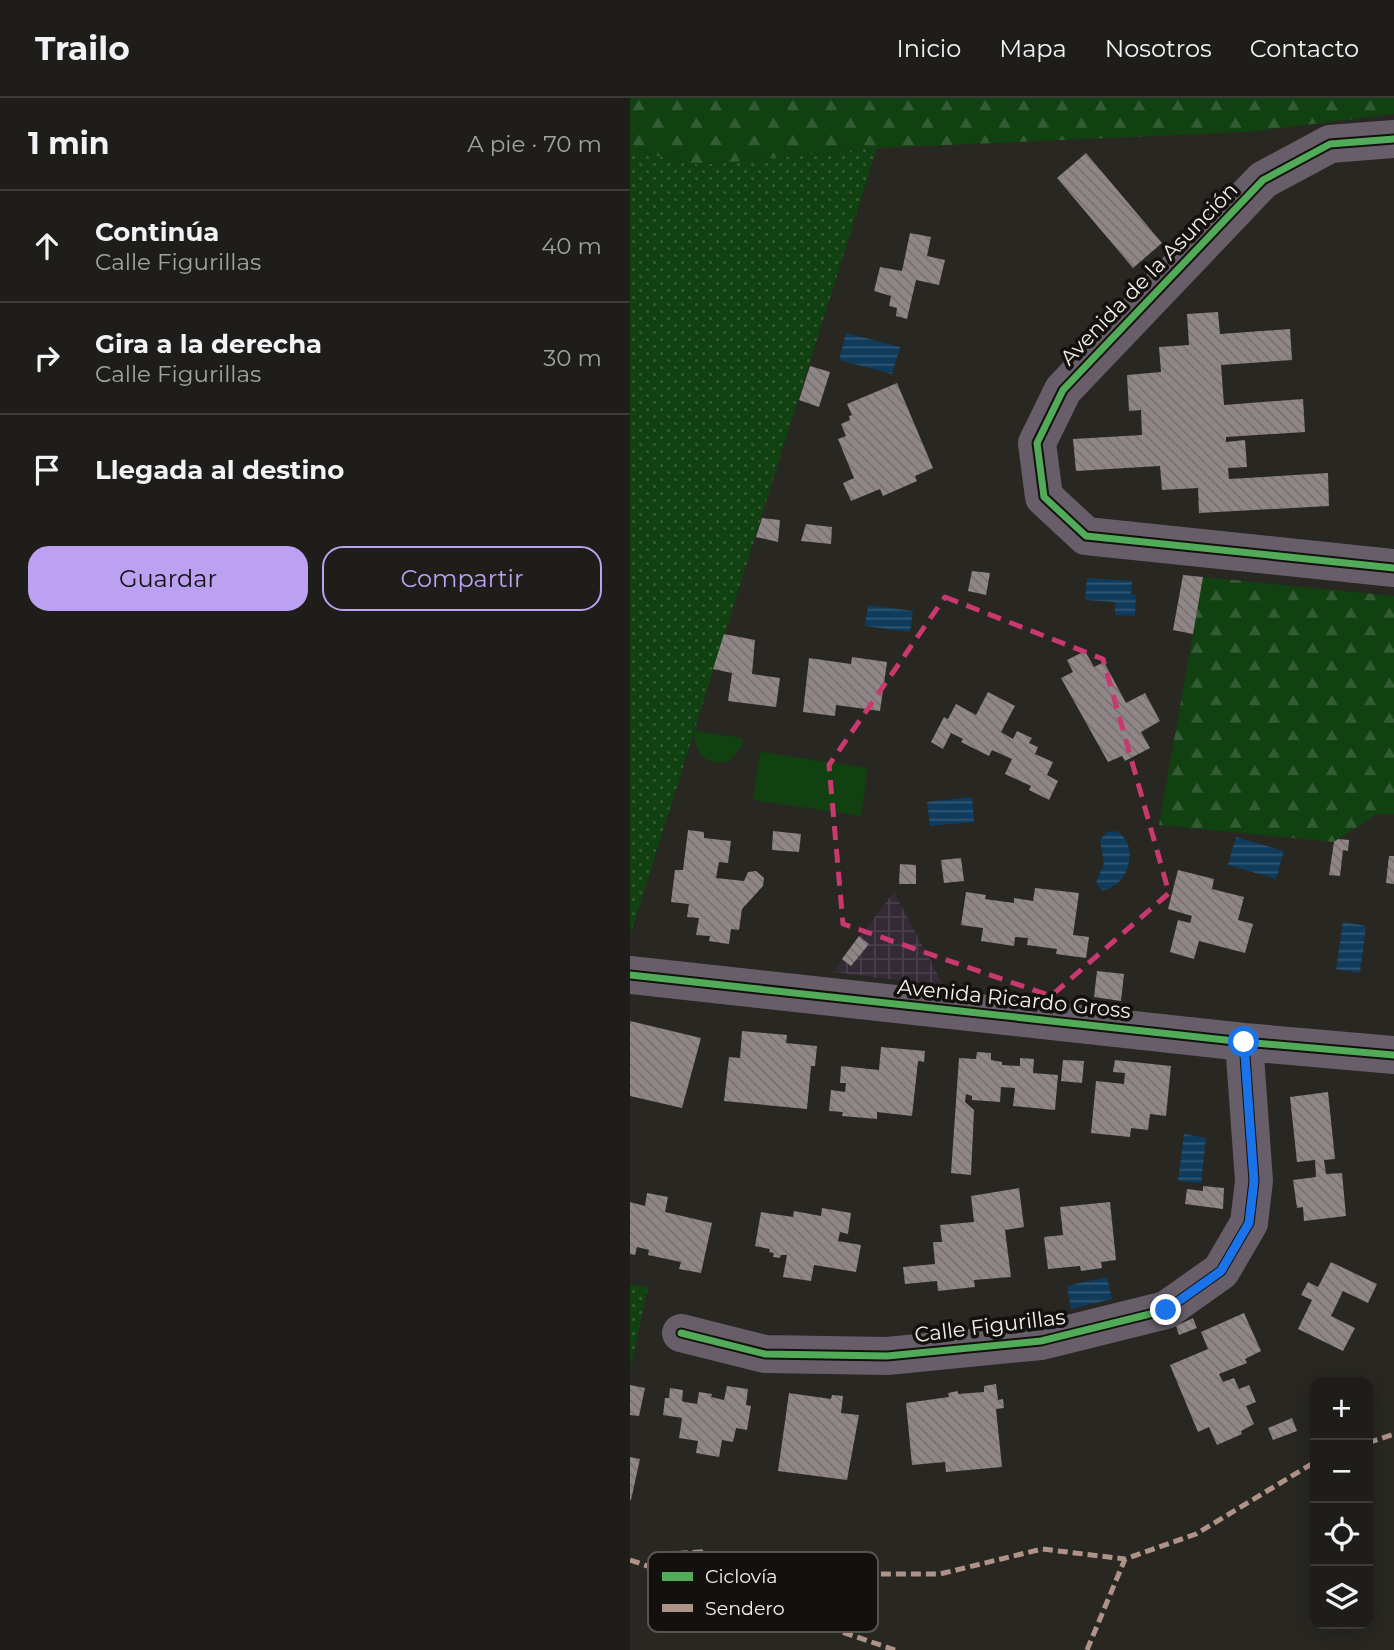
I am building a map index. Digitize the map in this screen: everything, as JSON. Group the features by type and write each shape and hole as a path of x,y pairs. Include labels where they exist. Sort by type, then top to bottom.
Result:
{"street":[{"name":"Avenida de la Asunción","path":"1394,139 1330,144 1263,180 1063,390 1037,443 1044,497 1086,536 1394,568"},
{"name":"Avenida Ricardo Gross","path":"630,975 1244,1042 1394,1055"},
{"name":"Calle Figurillas","path":"681,1333 765,1354 887,1356 1041,1341 1166,1310 1221,1271 1249,1223 1254,1181 1244,1042"}],"highlighted area":[{"path":"945,597 1103,659 1169,893 1051,996 843,924 829,765"}],"shaded area":[{"path":"894,892 944,986 833,972"}],"green space":[{"path":"630,98 1394,98 1394,114 1247,132 877,148 700,165 630,150"},
{"path":"877,148 630,936 630,150 700,165"},
{"path":"1203,577 1394,596 1394,814 1377,814 1334,842 1159,825"},
{"path":"694,731 743,738 741,747 730,760 708,760 696,746"},
{"path":"760,752 868,768 861,816 753,800"},
{"path":"630,1284 648,1287 630,1370"}],"water":[{"path":"846,333 900,347 892,374 839,360"},
{"path":"1087,578 1132,581 1131,594 1136,595 1135,616 1115,615 1115,602 1085,600"},
{"path":"868,605 913,611 910,632 865,626"},
{"path":"972,797 974,822 930,826 927,802"},
{"path":"1116,831 1124,837 1128,845 1129,865 1119,882 1102,890 1096,883 1104,863 1100,841 1106,832"},
{"path":"1236,837 1284,851 1276,879 1228,865"},
{"path":"1343,922 1366,926 1360,973 1336,969"},
{"path":"1184,1134 1206,1138 1201,1183 1178,1181"},
{"path":"1107,1277 1112,1299 1071,1309 1067,1286"}],"building":[{"path":"1086,153 1162,243 1133,268 1057,178"},
{"path":"910,233 931,237 927,256 945,260 939,285 916,280 907,319 896,316 897,308 889,306 891,296 874,291 880,267 902,271"},
{"path":"1218,312 1220,334 1290,329 1292,360 1221,365 1224,405 1303,399 1305,432 1226,437 1226,442 1245,440 1247,467 1228,468 1229,479 1328,473 1329,506 1199,513 1198,488 1162,490 1160,466 1076,471 1073,439 1142,435 1141,410 1129,411 1127,375 1161,372 1159,347 1189,345 1187,314"},
{"path":"810,366 830,372 819,407 799,400"},
{"path":"897,383 933,468 915,476 917,481 883,496 880,489 851,501 843,483 854,478 838,439 846,436 841,424 850,420 849,416 852,415 847,404"},
{"path":"762,518 780,520 778,542 756,537"},
{"path":"806,524 832,527 831,544 801,541"},
{"path":"972,571 990,573 986,595 968,591"},
{"path":"1183,575 1203,577 1193,634 1173,630"},
{"path":"724,634 755,640 752,674 780,678 776,707 728,701 732,673 713,669"},
{"path":"1085,651 1094,667 1104,662 1126,703 1145,693 1160,721 1141,732 1150,748 1125,761 1122,756 1108,762 1061,678 1073,672 1067,660"},
{"path":"852,657 887,662 880,711 836,705 835,716 803,712 809,658 851,664"},
{"path":"988,692 1015,706 1001,732 1013,739 1017,731 1032,738 1029,743 1038,747 1035,754 1053,762 1047,775 1058,781 1049,800 1029,790 1031,786 1005,774 1012,759 992,750 989,756 961,742 963,739 951,733 943,749 931,742 944,717 948,719 956,704 976,715"},
{"path":"688,830 704,832 704,838 731,841 728,863 719,862 716,878 744,881 748,872 756,871 764,878 763,886 742,909 739,930 731,929 729,944 709,941 710,936 696,935 699,918 687,917 689,904 671,902 675,870 683,870"},
{"path":"773,831 801,834 799,852 772,850"},
{"path":"1338,839 1349,840 1348,851 1343,850 1340,876 1329,875 1334,842"},
{"path":"1389,856 1394,856 1394,884 1386,883"},
{"path":"961,858 964,881 944,883 941,860"},
{"path":"900,864 916,865 916,884 899,884"},
{"path":"1178,870 1214,879 1212,889 1244,897 1238,920 1253,924 1245,953 1199,941 1194,959 1170,952 1178,920 1190,923 1192,916 1168,909"},
{"path":"1035,888 1079,893 1073,935 1089,937 1086,958 1056,954 1057,949 1027,945 1028,938 1015,937 1014,946 981,941 983,928 961,925 966,892 986,895 985,899 1014,903 1014,898 1033,901"},
{"path":"859,936 869,944 851,966 842,959"},
{"path":"1097,971 1124,974 1121,1001 1094,997"},
{"path":"630,1021 701,1038 682,1108 630,1096"},
{"path":"742,1031 787,1035 786,1043 817,1046 815,1066 811,1066 807,1109 724,1101 729,1057 740,1058"},
{"path":"881,1047 925,1051 924,1062 918,1061 912,1116 877,1112 877,1119 842,1116 843,1112 829,1111 831,1090 845,1092 846,1083 840,1083 841,1066 879,1070"},
{"path":"977,1052 991,1053 991,1060 1002,1062 1002,1065 1020,1066 1020,1058 1034,1059 1033,1073 1058,1075 1055,1110 1013,1106 1015,1088 1001,1087 1000,1102 972,1100 972,1096 966,1094 965,1102 974,1110 971,1175 951,1173 959,1058 976,1059"},
{"path":"1063,1060 1084,1061 1082,1083 1061,1081"},
{"path":"1115,1060 1171,1066 1166,1116 1150,1114 1148,1130 1131,1128 1130,1137 1091,1133 1096,1081 1124,1084 1125,1073 1113,1072"},
{"path":"1328,1092 1335,1159 1324,1160 1326,1174 1342,1173 1346,1216 1304,1221 1303,1207 1297,1208 1293,1180 1316,1177 1315,1160 1297,1162 1290,1097"},
{"path":"1203,1186 1224,1188 1223,1209 1185,1204 1187,1189 1203,1191"},
{"path":"1019,1188 1024,1227 1005,1230 1011,1277 974,1280 975,1287 938,1291 937,1281 905,1284 903,1267 935,1264 933,1242 942,1242 940,1225 974,1222 971,1196"},
{"path":"647,1193 668,1197 665,1212 712,1223 701,1273 679,1269 681,1262 648,1255 649,1250 637,1247 635,1255 630,1254 630,1202 645,1206"},
{"path":"1110,1202 1116,1260 1101,1262 1102,1268 1081,1271 1080,1266 1048,1269 1044,1237 1063,1235 1060,1207"},
{"path":"822,1208 851,1213 848,1234 840,1232 838,1241 861,1245 856,1272 814,1265 811,1281 783,1277 787,1255 773,1257 774,1253 769,1252 770,1249 755,1246 761,1212 793,1217 794,1211 821,1216"},
{"path":"1331,1262 1377,1284 1368,1303 1343,1291 1331,1316 1355,1328 1343,1351 1298,1329 1312,1300 1301,1295 1308,1282 1318,1287"},
{"path":"1244,1313 1261,1351 1245,1359 1247,1363 1219,1374 1223,1382 1234,1378 1239,1389 1249,1385 1256,1402 1246,1406 1254,1424 1241,1431 1242,1434 1217,1445 1209,1427 1198,1432 1170,1365 1208,1349 1201,1332"},
{"path":"1193,1318 1197,1328 1179,1335 1176,1326"},
{"path":"996,1384 998,1400 1003,1399 1004,1408 996,1409 1002,1467 946,1472 945,1462 912,1465 906,1403 949,1397 948,1393 958,1391 958,1394 984,1392 984,1386"},
{"path":"630,1385 645,1388 639,1416 630,1415"},
{"path":"727,1386 748,1389 746,1405 751,1406 747,1430 736,1428 733,1442 722,1440 719,1457 696,1453 698,1441 679,1438 682,1418 663,1415 665,1398 669,1398 670,1388 683,1390 682,1401 685,1402 697,1404 699,1392 724,1400"},
{"path":"789,1393 831,1399 832,1395 843,1396 841,1413 859,1415 847,1480 778,1471"},
{"path":"1292,1418 1297,1431 1273,1440 1268,1428"},
{"path":"630,1457 640,1459 631,1500 630,1500"}],"marked path":[{"path":"1373,1441 1394,1434"},
{"path":"1087,1650 1125,1559 1196,1534 1310,1465"},
{"path":"878,1574 940,1574 1042,1549 1125,1559"},
{"path":"630,1560 648,1566"},
{"path":"842,1632 895,1650"}],"cycle path":[{"path":"1394,139 1330,144 1263,180 1063,390 1037,443 1044,497 1086,536 1394,568"},
{"path":"630,975 1244,1042 1394,1055"},
{"path":"681,1333 765,1354 887,1356 1041,1341 1166,1310 1221,1271 1249,1223 1254,1181 1244,1042"}],"route":[{"path":"1166,1310 1221,1271 1249,1223 1254,1181 1244,1042"}]}
